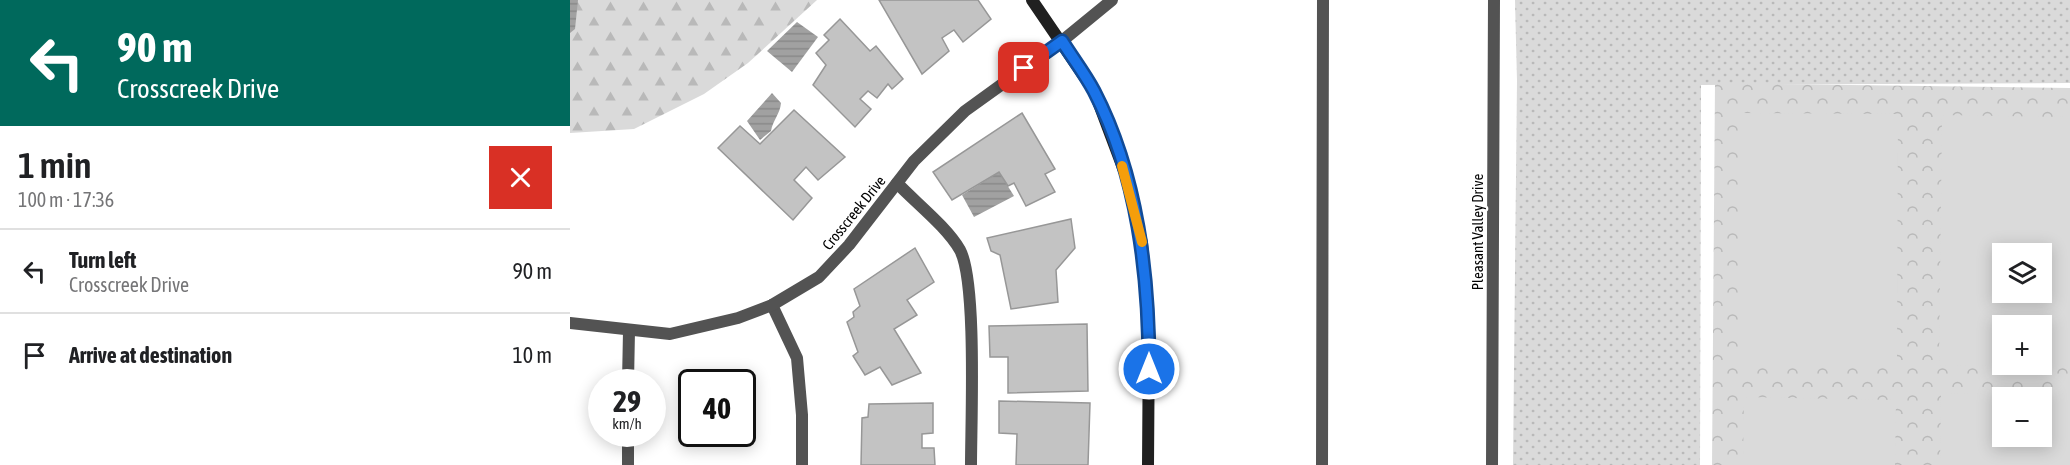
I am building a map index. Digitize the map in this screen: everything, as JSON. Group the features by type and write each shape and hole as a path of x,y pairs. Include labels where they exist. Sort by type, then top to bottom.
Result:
{"street":[{"path":"1032,0 1094,91 1112,133 1142,243 1149,323 1148,465"},
{"name":"Crosscreek Drive","path":"570,323 670,334 738,318 772,305 819,277 849,245 914,161 965,111 1062,41 1112,0"},
{"path":"1322,465 1323,0"},
{"name":"Pleasant Valley Drive","path":"1492,465 1494,0"},
{"path":"897,183 955,242 966,264 970,336 971,465"},
{"path":"772,305 797,358 802,415 802,465"},
{"path":"628,331 628,369"},
{"path":"628,447 628,465"}],"green space":[{"path":"570,0 817,0 748,63 704,94 634,129 570,133"},
{"path":"1515,0 2070,0 2070,83 1701,85 1700,465 1513,465 1517,81"},
{"path":"1715,83 2070,88 2070,465 1712,465"},
{"path":"1739,113 1898,114 1897,365 1739,365"},
{"path":"1942,115 2070,117 2070,367 2052,367 2052,315 1992,315 1992,366 1939,365"},
{"path":"1941,393 1992,393 1992,447 2052,447 2052,394 2070,394 2070,465 1940,465"},
{"path":"1744,397 1896,400 1895,465 1743,465"}],"shaded area":[{"path":"570,0 578,0 575,29 570,33"},
{"path":"797,22 818,37 792,72 767,51"},
{"path":"772,93 781,103 780,107 771,131 760,140 747,121"},
{"path":"999,172 1014,196 974,217 962,195"}],"building":[{"path":"879,0 978,0 991,19 963,42 954,30 942,38 949,51 922,74"},
{"path":"840,19 870,51 876,46 903,79 892,89 888,84 877,98 868,91 860,99 871,109 855,127 813,85 826,65 816,53 829,40 824,35"},
{"path":"794,110 845,157 818,180 806,167 794,180 812,198 793,220 718,148 740,126 760,144"},
{"path":"1022,113 1055,169 1045,174 1055,192 1026,206 1014,183 1008,186 999,172 952,200 933,172"},
{"path":"1071,219 1075,248 1056,270 1058,302 1011,309 1000,255 991,251 987,238"},
{"path":"915,248 934,282 907,300 917,315 894,329 921,373 892,385 880,367 865,375 853,356 858,352 847,322 854,317 853,312 860,306 854,289"},
{"path":"1087,324 1088,391 1008,393 1008,357 990,357 989,326"},
{"path":"999,401 1090,403 1088,465 1016,465 1017,434 999,433"},
{"path":"933,403 933,433 922,434 922,448 934,448 935,465 861,465 862,418 868,417 869,404"}],"slow traffic":[{"path":"1122,166 1142,242"}],"route":[{"path":"1024,68 1062,41 1094,91 1112,133 1126,176 1142,243 1149,323 1149,369"}]}
